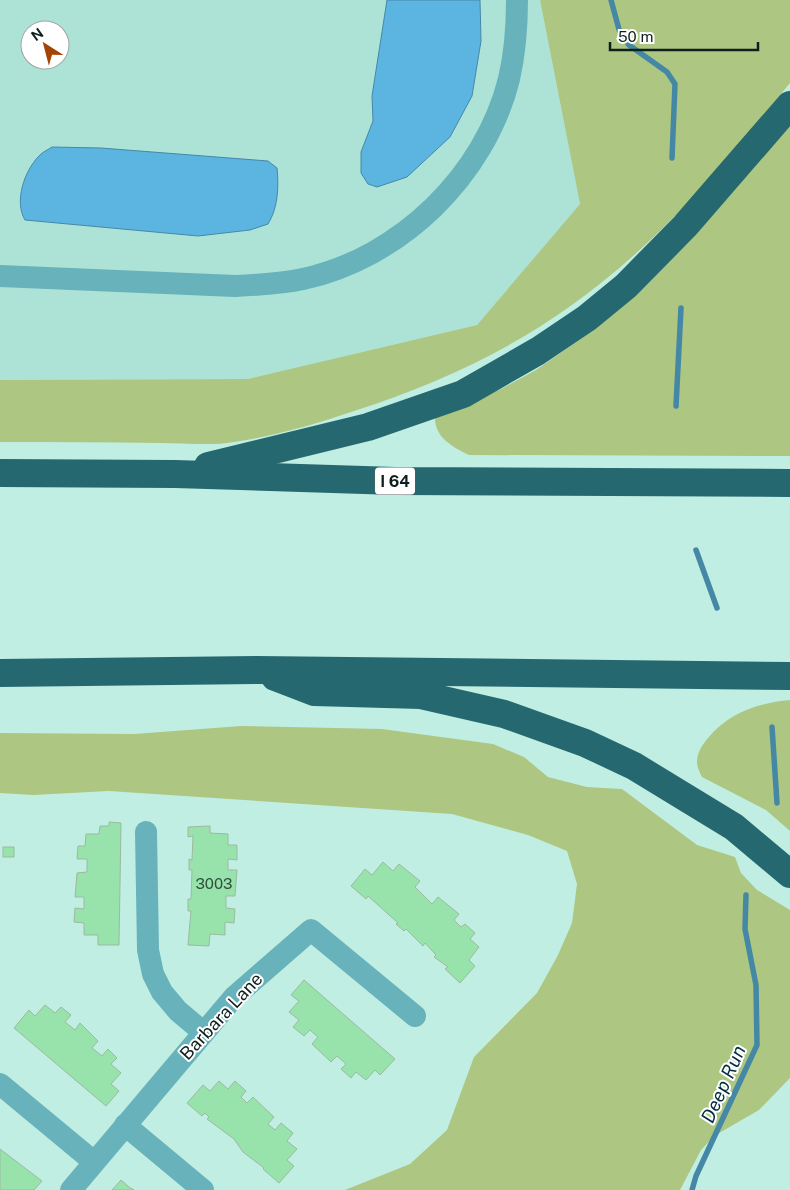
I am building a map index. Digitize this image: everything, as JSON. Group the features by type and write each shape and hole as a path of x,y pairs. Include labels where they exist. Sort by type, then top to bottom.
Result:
{"highway":[{"path":"175,474 368,427 463,394 538,351 587,318 626,286 685,226 790,105"},
{"name":"I 64","path":"0,473 175,474 395,481 790,483"},
{"path":"0,673 257,670 790,676"},
{"path":"257,670 314,692 421,695 504,714 585,742 634,766 734,827 790,874"}],"street":[{"path":"0,276 235,286 266,285 304,279 335,269 378,249 407,230 446,195 473,159 486,136 509,80 517,30 517,0"},
{"path":"146,832 148,950 153,974 162,992 178,1011 203,1032"},
{"name":"Barbara Lane","path":"71,1190 234,997 311,930 415,1016"},
{"path":"0,1084 94,1162"},
{"path":"126,1125 203,1190"}],"shaded area":[{"path":"0,0 540,0 580,204 477,325 248,379 0,380"}],"green space":[{"path":"540,0 790,0 790,83 696,193 663,228 628,260 557,315 520,339 482,360 399,395 325,420 280,433 234,442 207,444 0,442 0,380 248,379 477,325 580,204"},
{"path":"790,120 790,456 469,455 446,441 438,431 435,418 503,388 536,370 592,331"},
{"path":"790,700 790,831 766,810 702,777 697,759 708,738 716,729 734,716 755,707"},
{"path":"241,726 382,729 493,744 524,757 548,777 587,787 622,789 697,845 735,857 741,873 757,890 790,910 790,1078 759,1110 714,1136 701,1150 680,1190 345,1190 410,1164 447,1130 474,1057 537,993 558,955 572,923 577,884 567,851 528,835 452,814 109,791 33,795 0,793 0,733 134,734"}],"water":[{"path":"387,0 480,0 481,41 472,96 450,137 407,177 377,187 368,184 361,173 361,152 373,121 372,96"},
{"path":"52,147 101,148 268,161 277,168 278,190 276,204 268,224 250,230 198,236 25,220 20,205 25,178 39,156"}],"building":[{"path":"109,822 121,823 119,945 98,945 98,935 84,935 84,923 74,922 75,908 84,909 84,897 75,897 77,873 87,872 87,859 77,859 78,846 85,846 86,834 99,834 100,826 109,826"},
{"path":"210,826 210,833 228,834 228,845 237,845 237,860 228,859 228,870 237,870 235,896 226,896 226,908 235,909 234,923 225,922 225,935 210,934 209,946 188,945 191,911 188,911 188,899 191,899 192,870 189,870 189,859 192,860 193,836 188,837 188,827"},
{"path":"3,847 14,847 14,857 3,857"},
{"path":"383,862 393,871 399,864 420,881 415,887 432,904 438,897 459,914 454,920 461,927 465,924 475,933 470,939 479,947 469,960 475,966 460,983 445,969 448,967 434,957 436,955 425,943 423,946 406,929 404,931 396,924 398,923 368,896 366,899 351,886 365,869 372,875"},
{"path":"304,980 395,1059 380,1075 375,1070 366,1080 356,1072 351,1078 341,1069 346,1064 337,1056 331,1062 312,1044 318,1037 310,1030 304,1036 293,1027 299,1020 289,1012 299,1001 291,995"},
{"path":"45,1005 55,1013 61,1007 71,1015 65,1022 75,1030 80,1023 98,1041 92,1048 102,1056 108,1049 117,1058 111,1064 121,1073 111,1084 119,1091 106,1106 14,1028 29,1010 35,1016"},
{"path":"219,1081 228,1089 235,1081 246,1091 241,1097 247,1103 253,1097 274,1117 268,1124 275,1130 281,1123 293,1133 287,1141 297,1149 287,1160 294,1166 279,1183 264,1168 243,1152 234,1139 207,1119 209,1117 205,1113 202,1116 187,1103 203,1085 210,1091"},
{"path":"0,1149 42,1181 34,1190 0,1190"},
{"path":"121,1180 129,1187 134,1190 112,1190"}],"waterway":[{"name":"Deep Run","path":"611,0 620,33 629,45 667,72 675,84 672,158"},
{"name":"Deep Run","path":"676,406 681,308"},
{"name":"Deep Run","path":"696,550 717,608"},
{"name":"Deep Run","path":"772,727 777,803"},
{"name":"Deep Run","path":"692,1190 696,1176 757,1045 756,985 745,929 746,895"}]}
